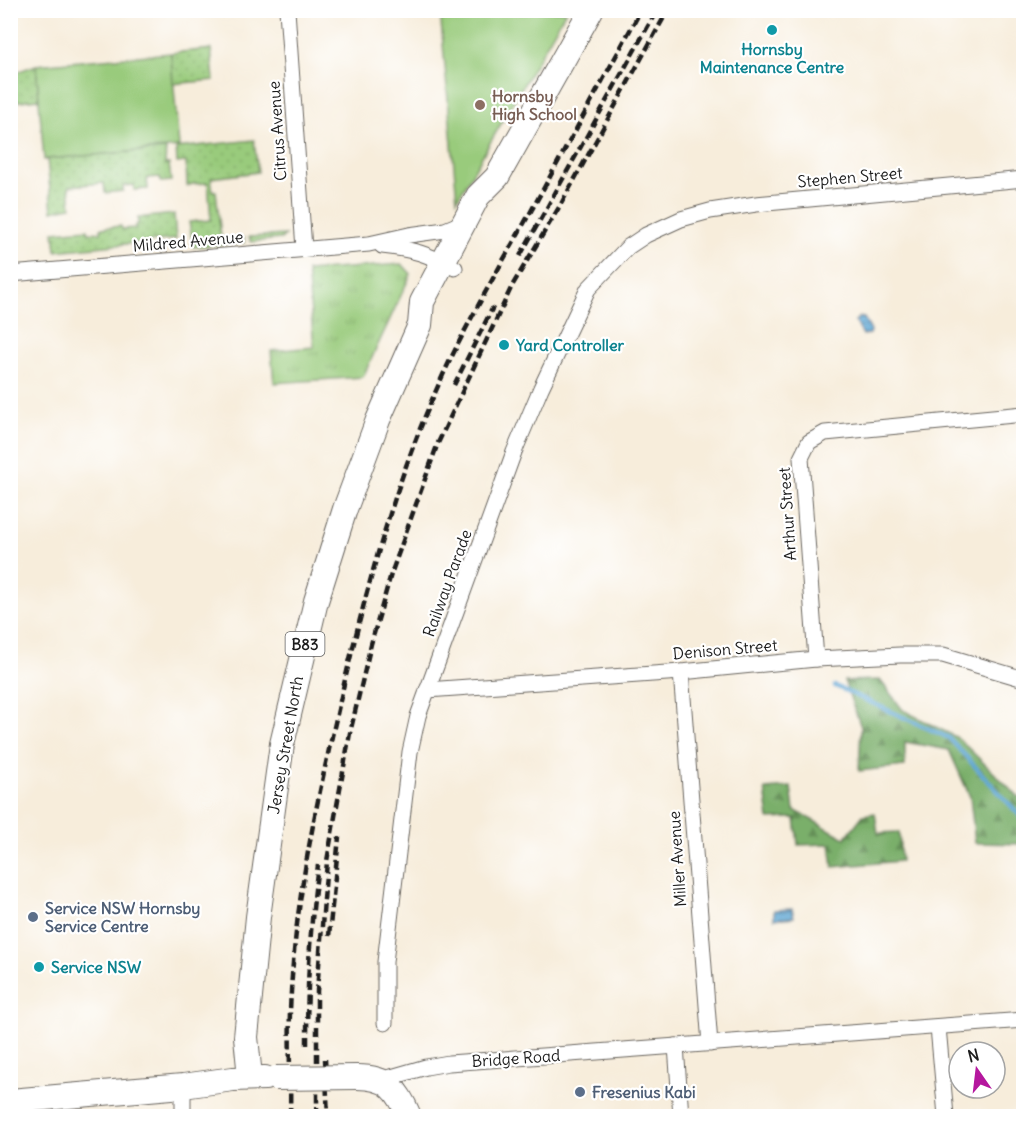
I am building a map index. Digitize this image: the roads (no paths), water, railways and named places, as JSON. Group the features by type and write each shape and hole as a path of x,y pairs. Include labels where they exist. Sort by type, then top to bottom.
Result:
{"main road":[{"name":"Jersey Street North","path":"250,1077 246,1041 257,930 286,722 316,601 345,509 378,420 420,325 434,309 464,222 478,196 497,177 591,10"},
{"name":"Jersey Street North","path":"449,265 491,202 497,177"},
{"name":"Bridge Road","path":"10,1101 183,1086 250,1077 357,1077 381,1080"},
{"path":"381,1080 400,1095 410,1116"}],"street":[{"name":"Citrus Avenue","path":"287,10 304,249"},
{"name":"Stephen Street","path":"681,219 710,211 756,204 1023,179"},
{"name":"Railway Parade","path":"385,1023 385,962 410,752 418,716 514,452 588,289 628,247 646,235 681,219"},
{"name":"Mildred Avenue","path":"10,274 369,244 445,230 464,222"},
{"name":"Mildred Avenue","path":"369,244 408,248 423,252 449,265"},
{"name":"Arthur Street","path":"816,659 801,458 809,442 825,433 1023,414"},
{"name":"Denison Street","path":"427,690 681,672 816,659 900,655 943,655 1023,679"},
{"name":"Miller Avenue","path":"681,672 710,1044"},
{"name":"Bridge Road","path":"381,1080 449,1063 1023,1020"},
{"path":"939,1027 946,1116"},
{"path":"676,1046 681,1116"},
{"path":"183,1086 183,1116"}],"water":[{"path":"860,317 864,318 871,331 870,334 863,335 855,321"},
{"path":"792,909 794,917 774,919 774,910"}],"waterway":[{"path":"835,686 949,738 1024,820"}],"railway":[{"path":"290,1116 291,992 303,882 324,773 350,659 383,535 410,454 463,334 641,10"},
{"path":"520,256 657,10"},
{"path":"317,1116 317,991 327,861 350,733 371,644 391,574 438,443 512,286 561,204 668,10"},
{"path":"454,385 493,307"},
{"path":"329,936 339,837"},
{"path":"307,1045 310,955 318,865"},
{"path":"325,1059 328,1116"}],"place":[{"name":"Hornsby Maintenance Centre","path":"772,30"},
{"name":"Hornsby High School","path":"480,105"},
{"name":"Yard Controller","path":"504,345"},
{"name":"Service NSW Hornsby Service Centre","path":"33,917"},
{"name":"Service NSW","path":"39,967"},
{"name":"Fresenius Kabi","path":"580,1092"}]}
